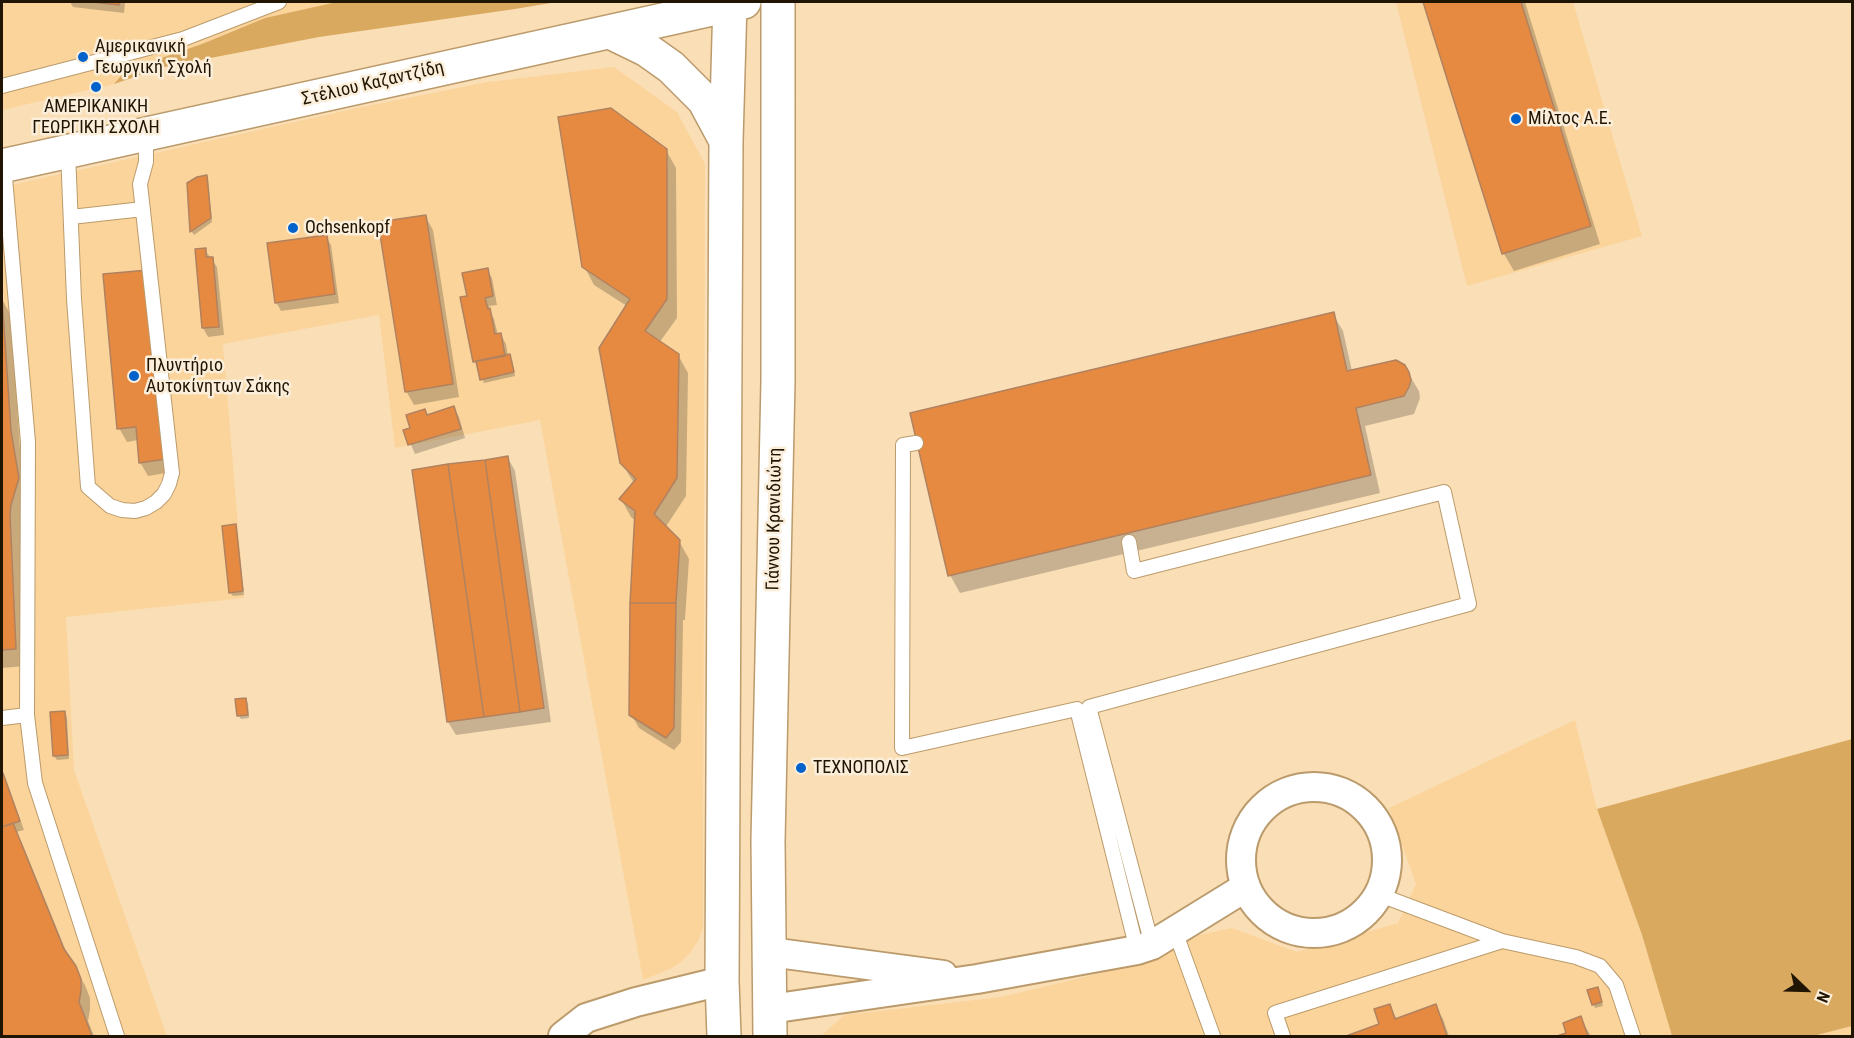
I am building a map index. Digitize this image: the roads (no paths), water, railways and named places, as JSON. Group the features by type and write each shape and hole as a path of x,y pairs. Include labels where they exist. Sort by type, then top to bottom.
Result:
{"street":[{"name":"Γιάννου Κρανιδιώτη","path":"770,1023 768,841 778,381 778,2"},
{"path":"724,1036 722,981 726,141 735,3"},
{"name":"Στέλιου Καζαντζίδη","path":"3,166 735,3"},
{"path":"610,32 647,50 671,67 704,99 726,141"},
{"path":"1319,787 1343,792 1356,800 1378,824 1387,847 1387,871 1380,895 1365,915 1346,927 1323,934 1299,933 1276,924 1258,908 1246,887 1241,863 1244,839 1255,817 1272,800 1294,789 1319,787"},
{"path":"770,1023 1155,942 1246,887"},
{"path":"770,952 977,979"},
{"path":"564,1036 586,1018 636,1002 722,981"}],"lane":[{"path":"2,86 183,39 279,2"},
{"path":"68,152 74,299 88,487 110,506 135,511 146,508 164,494 171,473 140,184 146,162 143,135"},
{"path":"3,166 28,442 27,715 35,783 117,1036"},
{"path":"71,217 143,209"},
{"path":"916,443 903,445 902,748 1077,709 1155,942 1213,1036"},
{"path":"1129,542 1134,571 1444,492 1469,604 1089,707 1155,942"},
{"path":"2,718 27,715"},
{"path":"1380,895 1502,941 1576,957 1600,966 1616,985 1633,1036"},
{"path":"1283,1036 1275,1013 1502,941"}],"place":[{"name":"Αμερικανική Γεωργική Σχολή","path":"83,57"},
{"name":"ΑΜΕΡΙΚΑΝΙΚΗ ΓΕΩΡΓΙΚΗ ΣΧΟΛΗ","path":"96,87"},
{"name":"Μίλτος Α.Ε.","path":"1516,119"},
{"name":"Ochsenkopf","path":"293,228"},
{"name":"Πλυντήριο Αυτοκίνητων Σάκης","path":"134,376"},
{"name":"ΤΕΧΝΟΠΟΛΙΣ","path":"801,768"}]}
